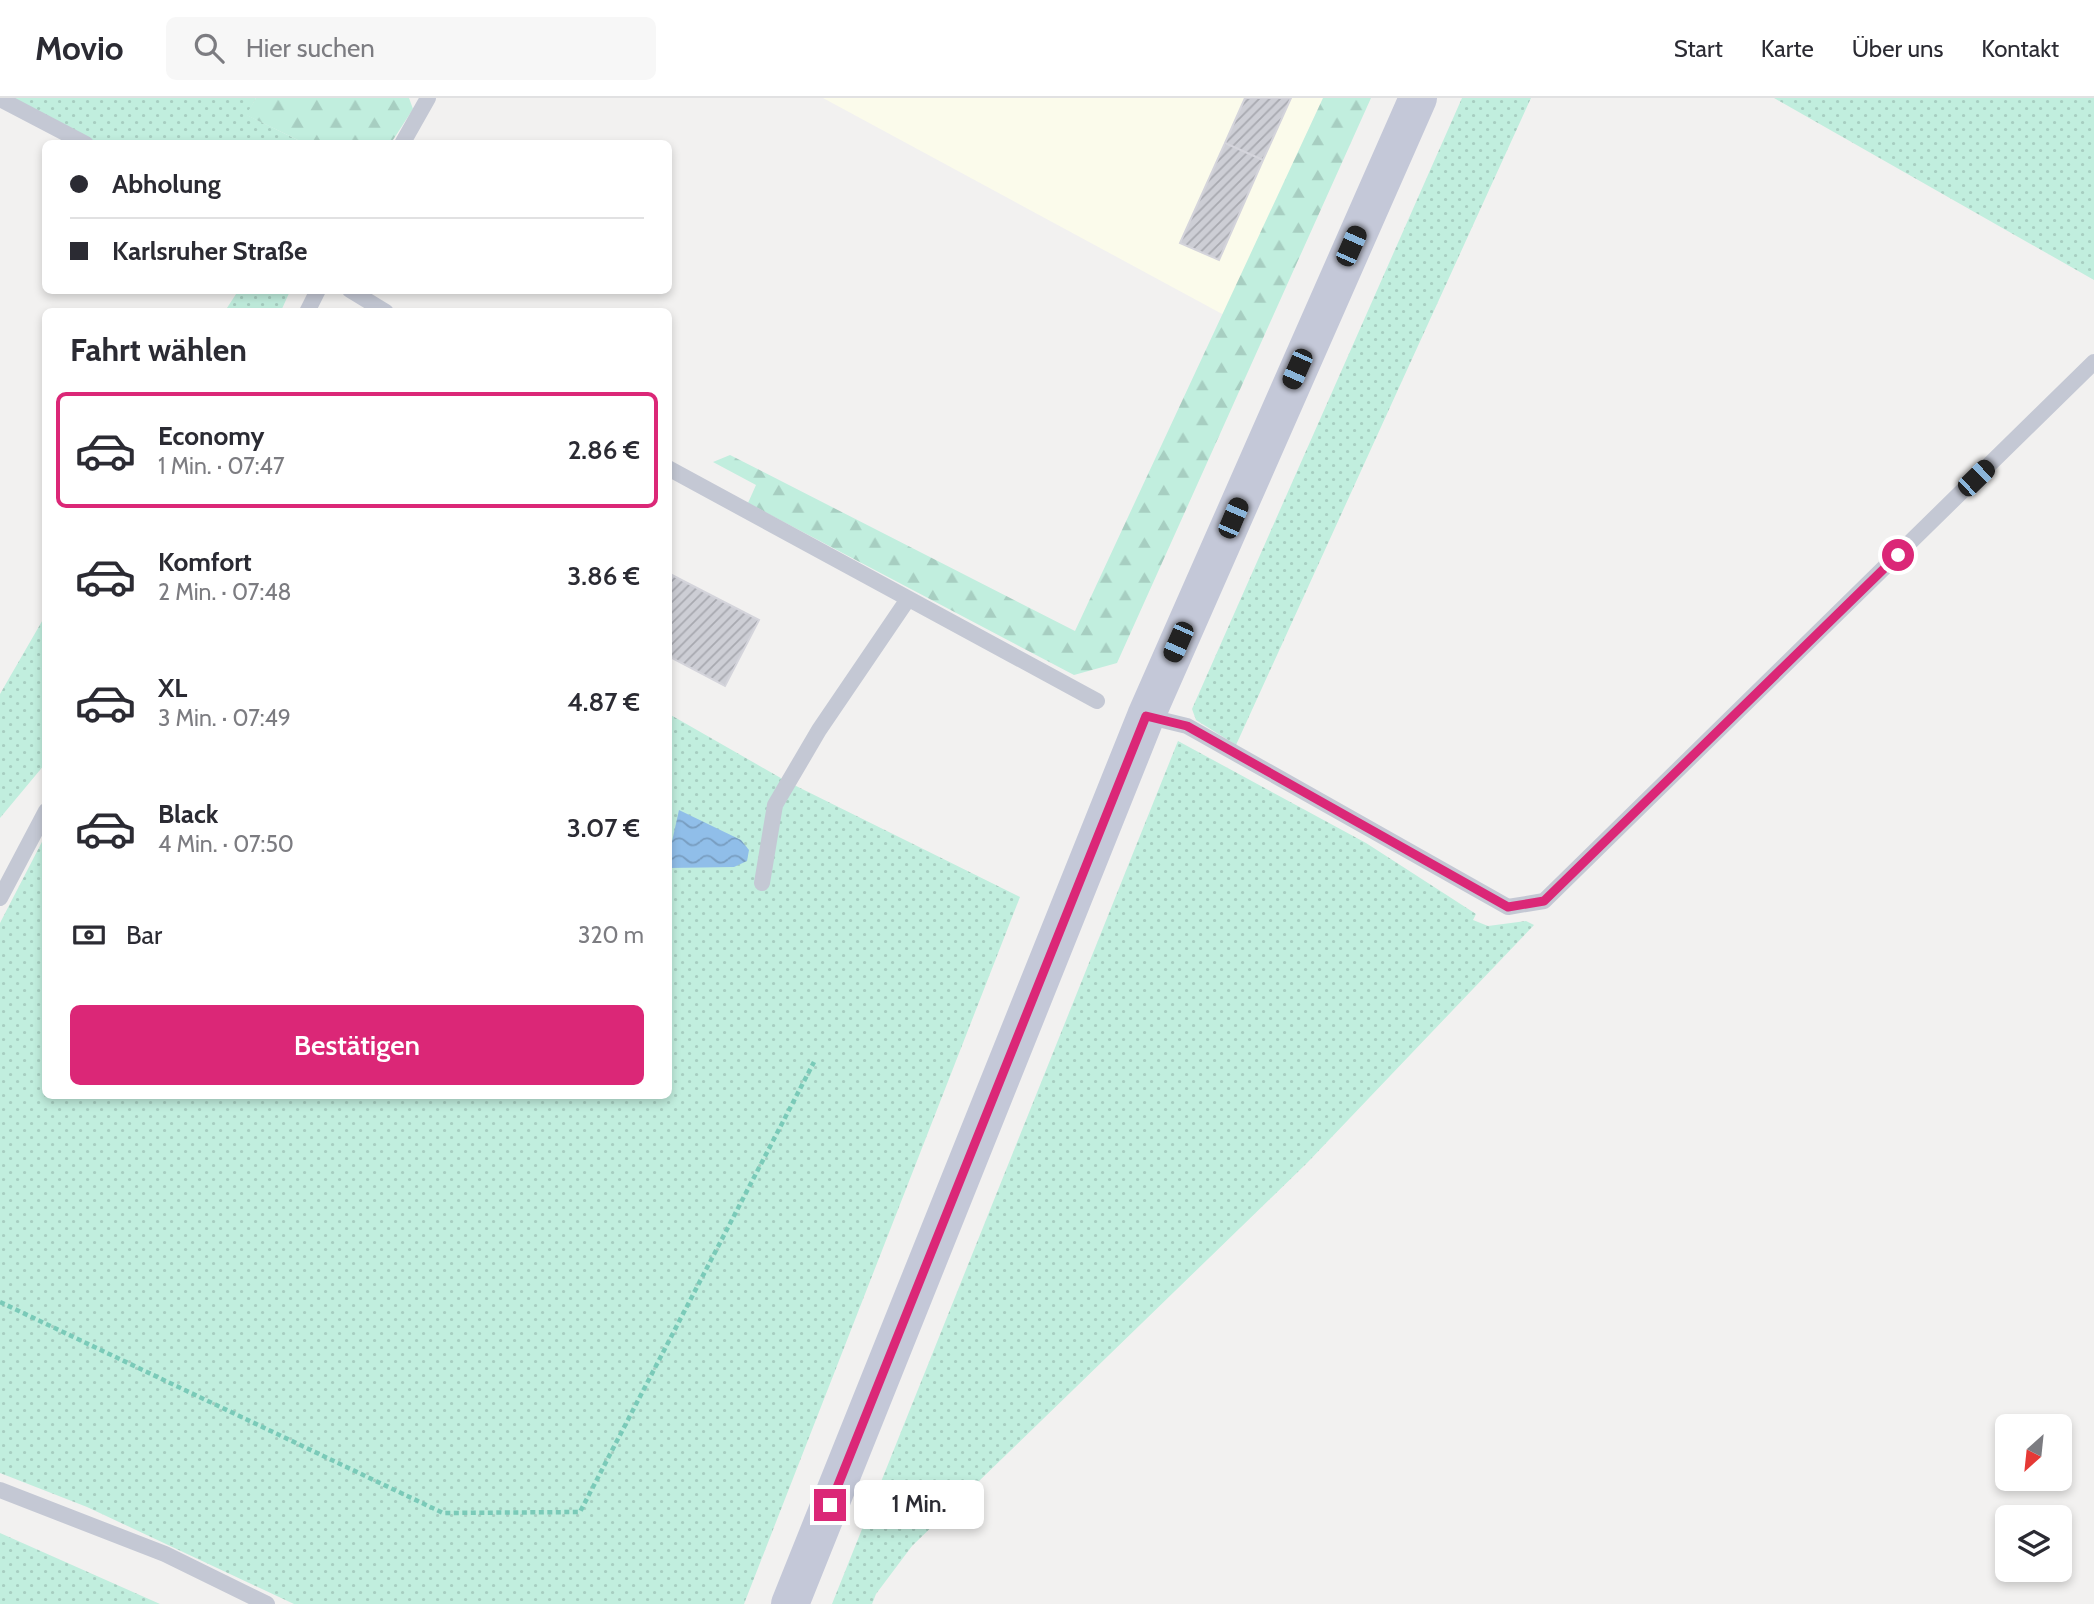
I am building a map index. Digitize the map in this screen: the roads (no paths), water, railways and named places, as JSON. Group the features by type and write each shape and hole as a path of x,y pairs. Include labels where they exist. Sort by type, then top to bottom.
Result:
{"main road":[{"path":"790,1604 1146,716 1418,98"}],"lane":[{"path":"403,140 428,98"},
{"path":"0,99 78,140"},
{"path":"357,294 379,308"},
{"path":"1146,716 1187,726 1508,907 1544,901 2094,362"},
{"path":"672,470 1097,701"},
{"path":"762,883 775,805 819,730 908,599"},
{"path":"0,898 42,819"},
{"path":"0,1490 165,1554 267,1604"}],"water":[{"path":"679,810 741,840 749,850 747,861 734,867 672,868 672,842"}]}
